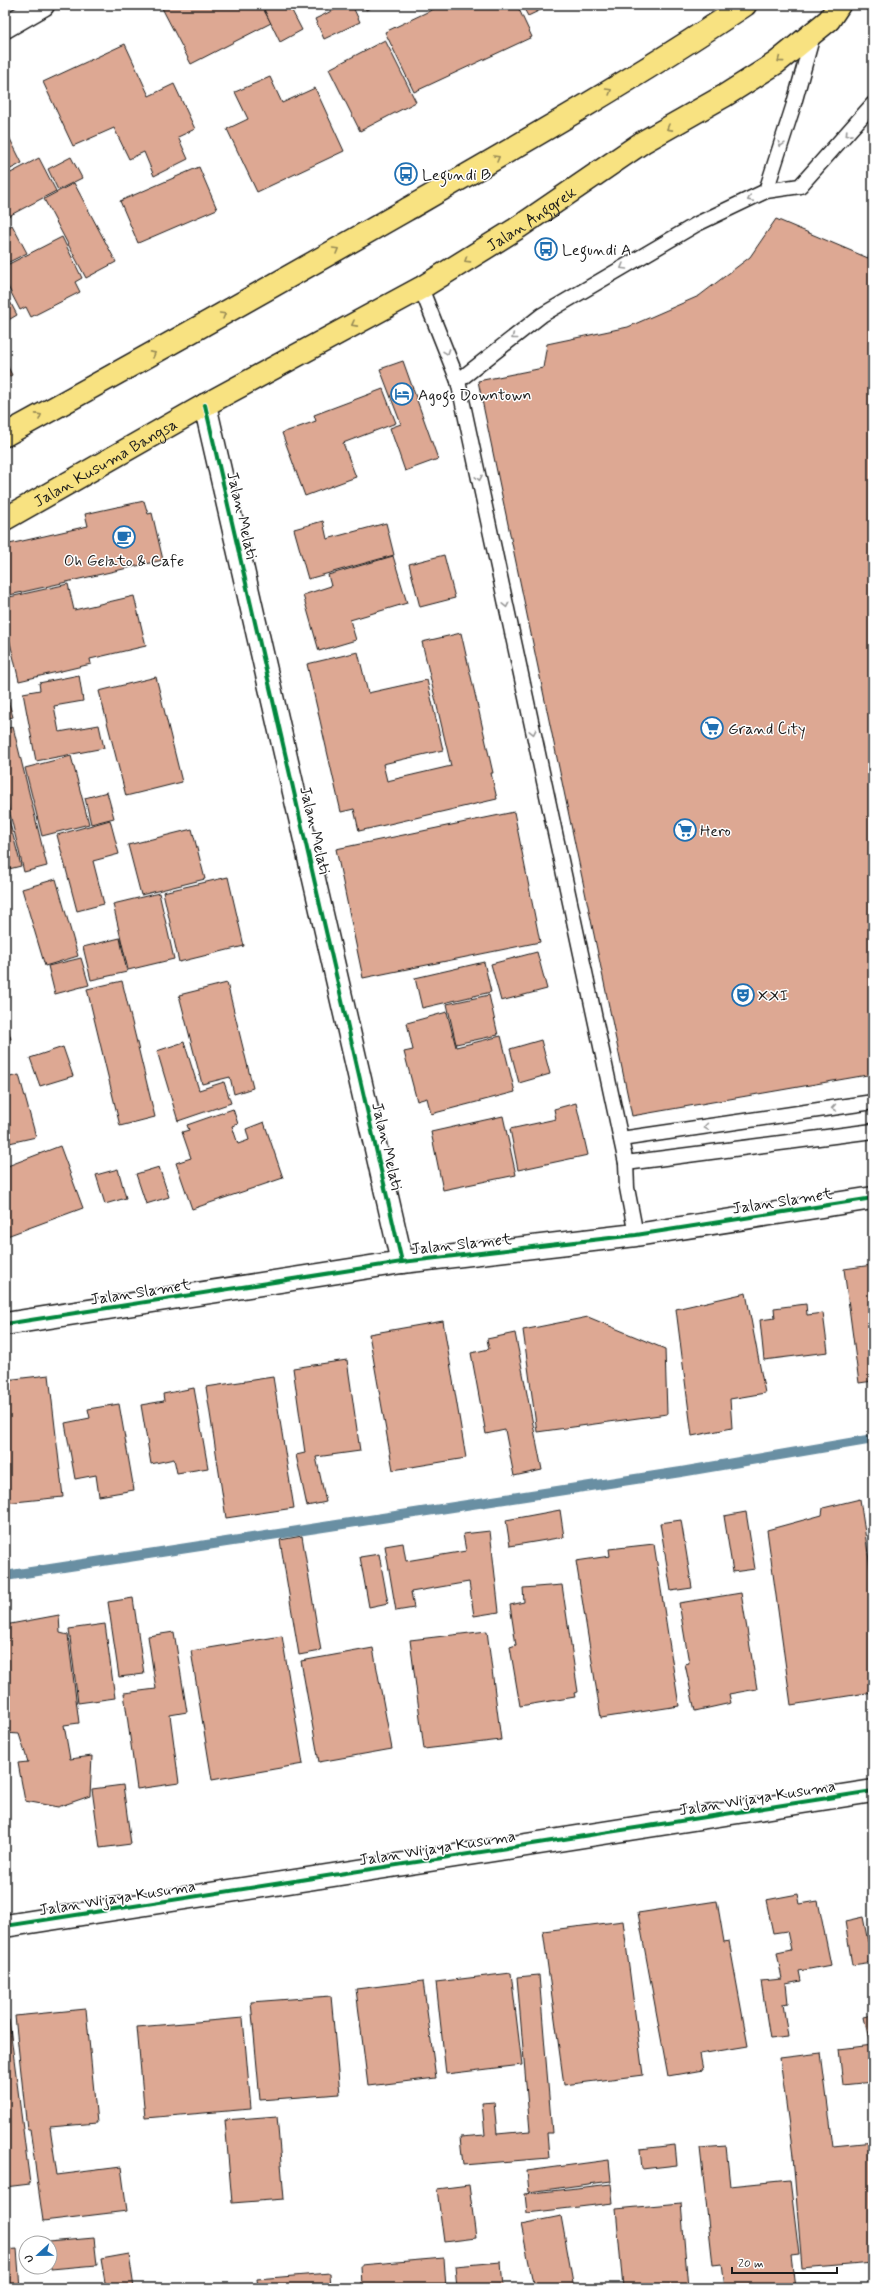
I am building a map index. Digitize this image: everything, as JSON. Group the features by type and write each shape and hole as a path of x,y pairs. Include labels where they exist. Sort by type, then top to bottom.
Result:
{"highway":[{"path":"5,435 189,334 509,151 684,46 744,5"},
{"name":"Jalan Anggrek","path":"205,405 421,288 516,229 643,142 731,92 776,63 812,35 828,20 839,5"},
{"name":"Jalan Kusuma Bangsa","path":"5,519 205,405"}],"street":[{"path":"5,27 42,5"},
{"name":"Jalan Melati","path":"205,405 402,1262"},
{"name":"Jalan Slamet","path":"5,1324 402,1262 636,1235 873,1198"},
{"name":"Jalan Wijaya Kusuma","path":"5,1926 873,1791"}],"lane":[{"path":"766,191 793,107 812,35"},
{"path":"458,381 542,315 697,224 766,191 800,186 873,104"},
{"path":"421,288 458,381 621,1139 626,1163 627,1188 636,1235"},
{"path":"621,1139 873,1102"},
{"path":"626,1163 873,1131"}],"building":[{"path":"168,5 261,5 271,23 191,64 162,8"},
{"path":"262,5 289,5 302,30 280,42"},
{"path":"344,5 352,5 360,22 324,39 315,19"},
{"path":"364,5 377,5 366,10"},
{"path":"442,5 517,5 532,37 414,92 385,32"},
{"path":"522,5 551,5 528,16"},
{"path":"385,40 416,102 360,131 329,69"},
{"path":"125,44 149,96 174,84 195,129 178,137 188,159 154,176 144,152 129,159 114,128 73,146 43,82"},
{"path":"5,71 10,83 5,85"},
{"path":"270,77 282,103 315,88 344,151 257,192 227,129 248,119 235,92"},
{"path":"5,129 22,163 5,172"},
{"path":"71,157 82,178 58,190 48,169"},
{"path":"39,158 56,191 5,218 5,176"},
{"path":"199,167 217,209 138,243 120,201"},
{"path":"74,183 116,262 86,278 44,199"},
{"name":"Grand City","path":"776,219 868,258 873,245 873,1074 632,1116 478,381 543,368 547,344 628,327 699,296 750,257"},
{"path":"12,225 27,253 5,264 5,229"},
{"path":"62,237 82,278 75,282 80,292 31,317 26,307 20,310 5,281 5,266"},
{"path":"5,292 17,315 5,322"},
{"path":"5,361 12,375 5,379"},
{"path":"403,361 438,459 405,471 390,428 401,424 380,369"},
{"path":"383,389 396,423 343,443 356,477 305,496 282,433 316,421 314,415"},
{"path":"144,501 148,514 152,513 163,560 5,596 5,545 88,526 85,514"},
{"path":"323,521 327,539 386,523 394,555 308,579 294,529"},
{"path":"444,555 455,598 420,607 409,564"},
{"path":"393,556 407,603 350,620 356,640 319,651 303,595 331,586 328,575"},
{"path":"68,584 74,610 134,596 146,646 90,659 91,664 19,681 5,621 5,598"},
{"path":"461,633 493,773 491,773 497,799 359,831 354,809 341,812 307,664 358,652 368,693 427,680 443,750 383,764 387,781 451,766 422,642"},
{"path":"79,675 83,701 54,706 59,732 99,725 104,748 36,761 23,693 40,690 39,683"},
{"path":"156,677 182,782 126,796 99,691"},
{"path":"5,690 13,717 5,719"},
{"path":"13,727 47,866 24,872 5,793 5,729"},
{"path":"71,756 89,824 42,836 25,768"},
{"path":"107,792 114,818 91,824 85,798"},
{"path":"5,805 21,866 5,870"},
{"path":"514,812 540,942 363,978 336,849"},
{"path":"110,820 119,854 93,861 104,904 77,911 57,835"},
{"path":"192,829 205,879 141,895 128,845"},
{"path":"228,877 244,946 179,962 163,892"},
{"path":"56,879 78,956 45,966 22,889"},
{"path":"159,893 174,959 128,970 113,904"},
{"path":"120,938 127,972 91,980 83,947"},
{"path":"537,952 547,989 501,1001 491,964"},
{"path":"81,958 89,985 55,994 48,966"},
{"path":"484,962 491,992 422,1008 415,978"},
{"path":"122,981 155,1117 120,1126 87,989"},
{"path":"227,983 253,1088 234,1094 230,1077 202,1084 179,995"},
{"path":"489,995 498,1035 456,1044 447,1004"},
{"path":"447,1012 456,1047 501,1036 515,1092 431,1114 427,1098 417,1101 404,1052 413,1050 407,1023"},
{"path":"5,1019 11,1039 5,1040"},
{"path":"541,1040 550,1074 519,1083 510,1049"},
{"path":"184,1042 199,1090 224,1082 231,1103 178,1121 157,1051"},
{"path":"63,1047 73,1076 40,1086 30,1058"},
{"path":"19,1075 36,1137 5,1144 5,1078"},
{"path":"576,1103 588,1155 518,1170 510,1129 556,1119 554,1109"},
{"path":"233,1109 238,1124 232,1126 238,1144 249,1140 246,1129 264,1122 283,1178 192,1209 176,1163 191,1158 182,1132 189,1130 187,1125"},
{"path":"503,1116 516,1175 443,1190 431,1132"},
{"path":"60,1146 83,1208 7,1236 5,1230 5,1167"},
{"path":"159,1167 169,1197 146,1204 136,1174"},
{"path":"118,1169 126,1198 105,1204 96,1175"},
{"path":"872,1265 873,1381 859,1383 844,1269"},
{"path":"746,1293 765,1393 730,1399 732,1428 692,1436 676,1309"},
{"path":"806,1304 807,1315 823,1313 828,1352 764,1360 760,1320 775,1318 774,1308"},
{"path":"588,1317 665,1349 667,1414 537,1432 523,1330"},
{"path":"443,1321 466,1458 393,1470 369,1334"},
{"path":"515,1333 542,1470 514,1476 505,1430 486,1434 471,1353 489,1349 487,1339"},
{"path":"347,1360 360,1451 316,1457 326,1502 307,1506 296,1455 305,1453 293,1368"},
{"path":"49,1375 63,1497 5,1503 5,1380"},
{"path":"273,1377 294,1508 226,1518 206,1387"},
{"path":"194,1388 208,1468 177,1473 174,1459 151,1464 141,1405 164,1401 163,1394"},
{"path":"119,1404 134,1490 99,1496 96,1475 75,1479 65,1423 90,1418 88,1409"},
{"path":"860,1499 873,1587 873,1692 791,1705 767,1530 822,1515 823,1508"},
{"path":"560,1510 564,1537 510,1546 506,1520"},
{"path":"746,1512 755,1569 733,1572 724,1516"},
{"path":"681,1520 692,1588 671,1591 660,1523"},
{"path":"490,1531 499,1612 474,1616 469,1582 411,1592 414,1608 396,1611 385,1546 403,1543 406,1561 466,1551 463,1534"},
{"path":"302,1536 321,1651 299,1655 280,1540"},
{"path":"654,1544 679,1706 601,1718 576,1561 610,1556 609,1549"},
{"path":"379,1554 388,1603 369,1607 360,1557"},
{"path":"562,1585 578,1692 574,1693 575,1697 520,1706 510,1647 516,1645 510,1605 524,1602 523,1588"},
{"path":"741,1593 757,1689 729,1694 731,1703 695,1711 685,1664 689,1663 679,1603"},
{"path":"133,1598 144,1674 119,1677 108,1602"},
{"path":"59,1615 60,1633 68,1635 79,1723 64,1725 70,1759 92,1756 90,1796 58,1807 25,1801 18,1763 28,1762 19,1734 5,1733 5,1668 7,1668 5,1625"},
{"path":"105,1624 115,1698 78,1703 69,1629"},
{"path":"487,1631 501,1740 424,1749 410,1640"},
{"path":"174,1632 187,1712 170,1715 179,1783 137,1789 124,1693 156,1689 148,1636"},
{"path":"282,1636 303,1764 212,1780 191,1651"},
{"path":"373,1648 392,1749 319,1762 301,1661"},
{"path":"123,1785 131,1844 100,1848 92,1789"},
{"path":"798,1894 800,1904 818,1901 831,1965 799,1971 801,1981 786,1984 788,2003 783,2004 788,2037 770,2039 761,1981 782,1979 777,1953 791,1950 787,1931 773,1933 766,1900"},
{"path":"717,1901 724,1942 729,1941 748,2046 700,2054 703,2070 668,2076 638,1913"},
{"path":"863,1917 868,1942 873,1942 873,1962 852,1965 845,1921"},
{"path":"623,1921 643,2075 564,2085 543,1931"},
{"path":"511,1973 522,2065 446,2074 436,1982"},
{"path":"539,1975 552,2133 547,2133 549,2158 463,2165 460,2137 485,2135 482,2103 494,2102 497,2134 530,2131 517,1977"},
{"path":"423,1981 436,2078 368,2086 356,1989"},
{"path":"331,1996 340,2094 260,2100 251,2002"},
{"path":"86,2009 97,2123 50,2127 57,2175 121,2167 127,2211 43,2221 30,2129 27,2129 15,2016"},
{"path":"873,2015 873,2039 869,2040 864,2017"},
{"path":"243,2018 251,2109 145,2118 137,2027"},
{"path":"9,2020 30,2184 5,2187 5,2021"},
{"path":"873,2045 873,2082 843,2085 839,2049"},
{"path":"821,2053 833,2146 873,2142 873,2263 802,2269 793,2156 780,2058"},
{"path":"277,2116 284,2199 232,2203 225,2120"},
{"path":"675,2145 677,2165 642,2169 640,2149"},
{"path":"726,2146 730,2186 790,2180 799,2255 791,2256 795,2288 725,2288 722,2264 713,2265 700,2148"},
{"path":"609,2160 611,2181 529,2192 527,2171"},
{"path":"611,2184 613,2203 527,2213 525,2194"},
{"path":"469,2185 476,2238 444,2242 437,2189"},
{"path":"681,2203 688,2288 623,2288 616,2209"},
{"path":"561,2216 574,2288 534,2288 521,2224"},
{"path":"94,2238 97,2265 58,2268 58,2241"},
{"path":"17,2249 20,2288 5,2288 5,2250"},
{"path":"129,2254 134,2288 106,2288 101,2259"},
{"path":"444,2258 446,2288 362,2288 361,2265"},
{"path":"501,2262 503,2288 457,2288 455,2266"},
{"path":"330,2273 331,2288 258,2288 257,2279"}],"waterway":[{"path":"5,1576 681,1472 873,1439"}],"cycle path":[{"path":"205,405 402,1262"},
{"path":"5,1324 402,1262 636,1235 873,1198"},
{"path":"5,1926 873,1791"}],"place":[{"name":"Legundi B","path":"406,174"},
{"name":"Legundi A","path":"546,249"},
{"name":"Agogo Downtown","path":"402,394"},
{"name":"Oh Gelato & Cafe","path":"124,537"},
{"name":"Grand City","path":"712,728"},
{"name":"Hero","path":"685,830"},
{"name":"XXI","path":"743,995"}]}
